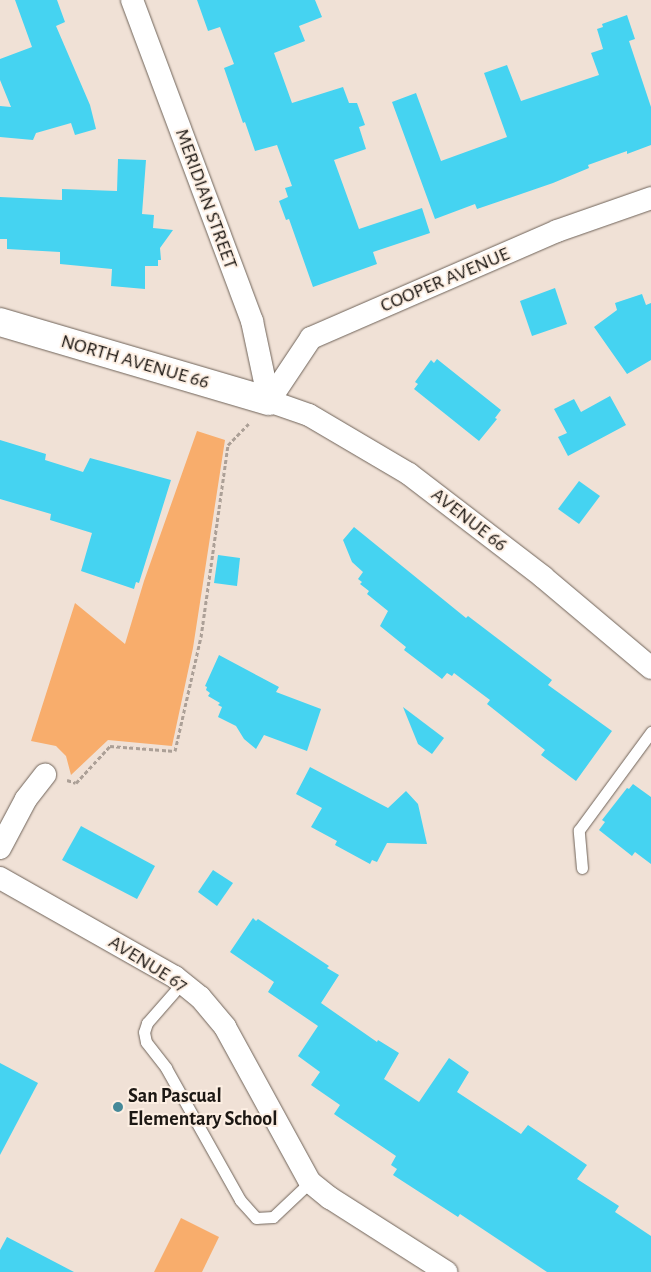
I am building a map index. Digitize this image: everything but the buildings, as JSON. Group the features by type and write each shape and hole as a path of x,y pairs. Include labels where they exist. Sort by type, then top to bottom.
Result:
{"street":[{"name":"MERIDIAN STREET","path":"132,0 252,321 269,401"},
{"name":"COOPER AVENUE","path":"269,401 311,338 558,231 651,198"},
{"name":"NORTH AVENUE 66","path":"0,322 269,401"},
{"name":"AVENUE 66","path":"269,401 309,415 409,474 543,577 651,668"},
{"path":"0,848 26,799 45,775"},
{"name":"AVENUE 67","path":"0,878 147,961 200,997 225,1028 310,1182 330,1198 446,1272"}],"lane":[{"path":"582,868 579,830 651,732"},
{"path":"182,983 147,1023 144,1032 146,1042 166,1068 240,1200 256,1218 273,1217 310,1182"}],"path":[{"path":"45,775 76,783 110,746 175,751 201,637 228,446 269,401"}],"shaded area":[{"path":"197,431 225,440 193,648 172,746 108,740 71,775 66,756 56,746 31,741 75,603 125,644 144,581"},
{"path":"181,1218 219,1237 202,1272 154,1272"}],"place":[{"name":"San Pascual Elementary School","path":"118,1107"}]}
